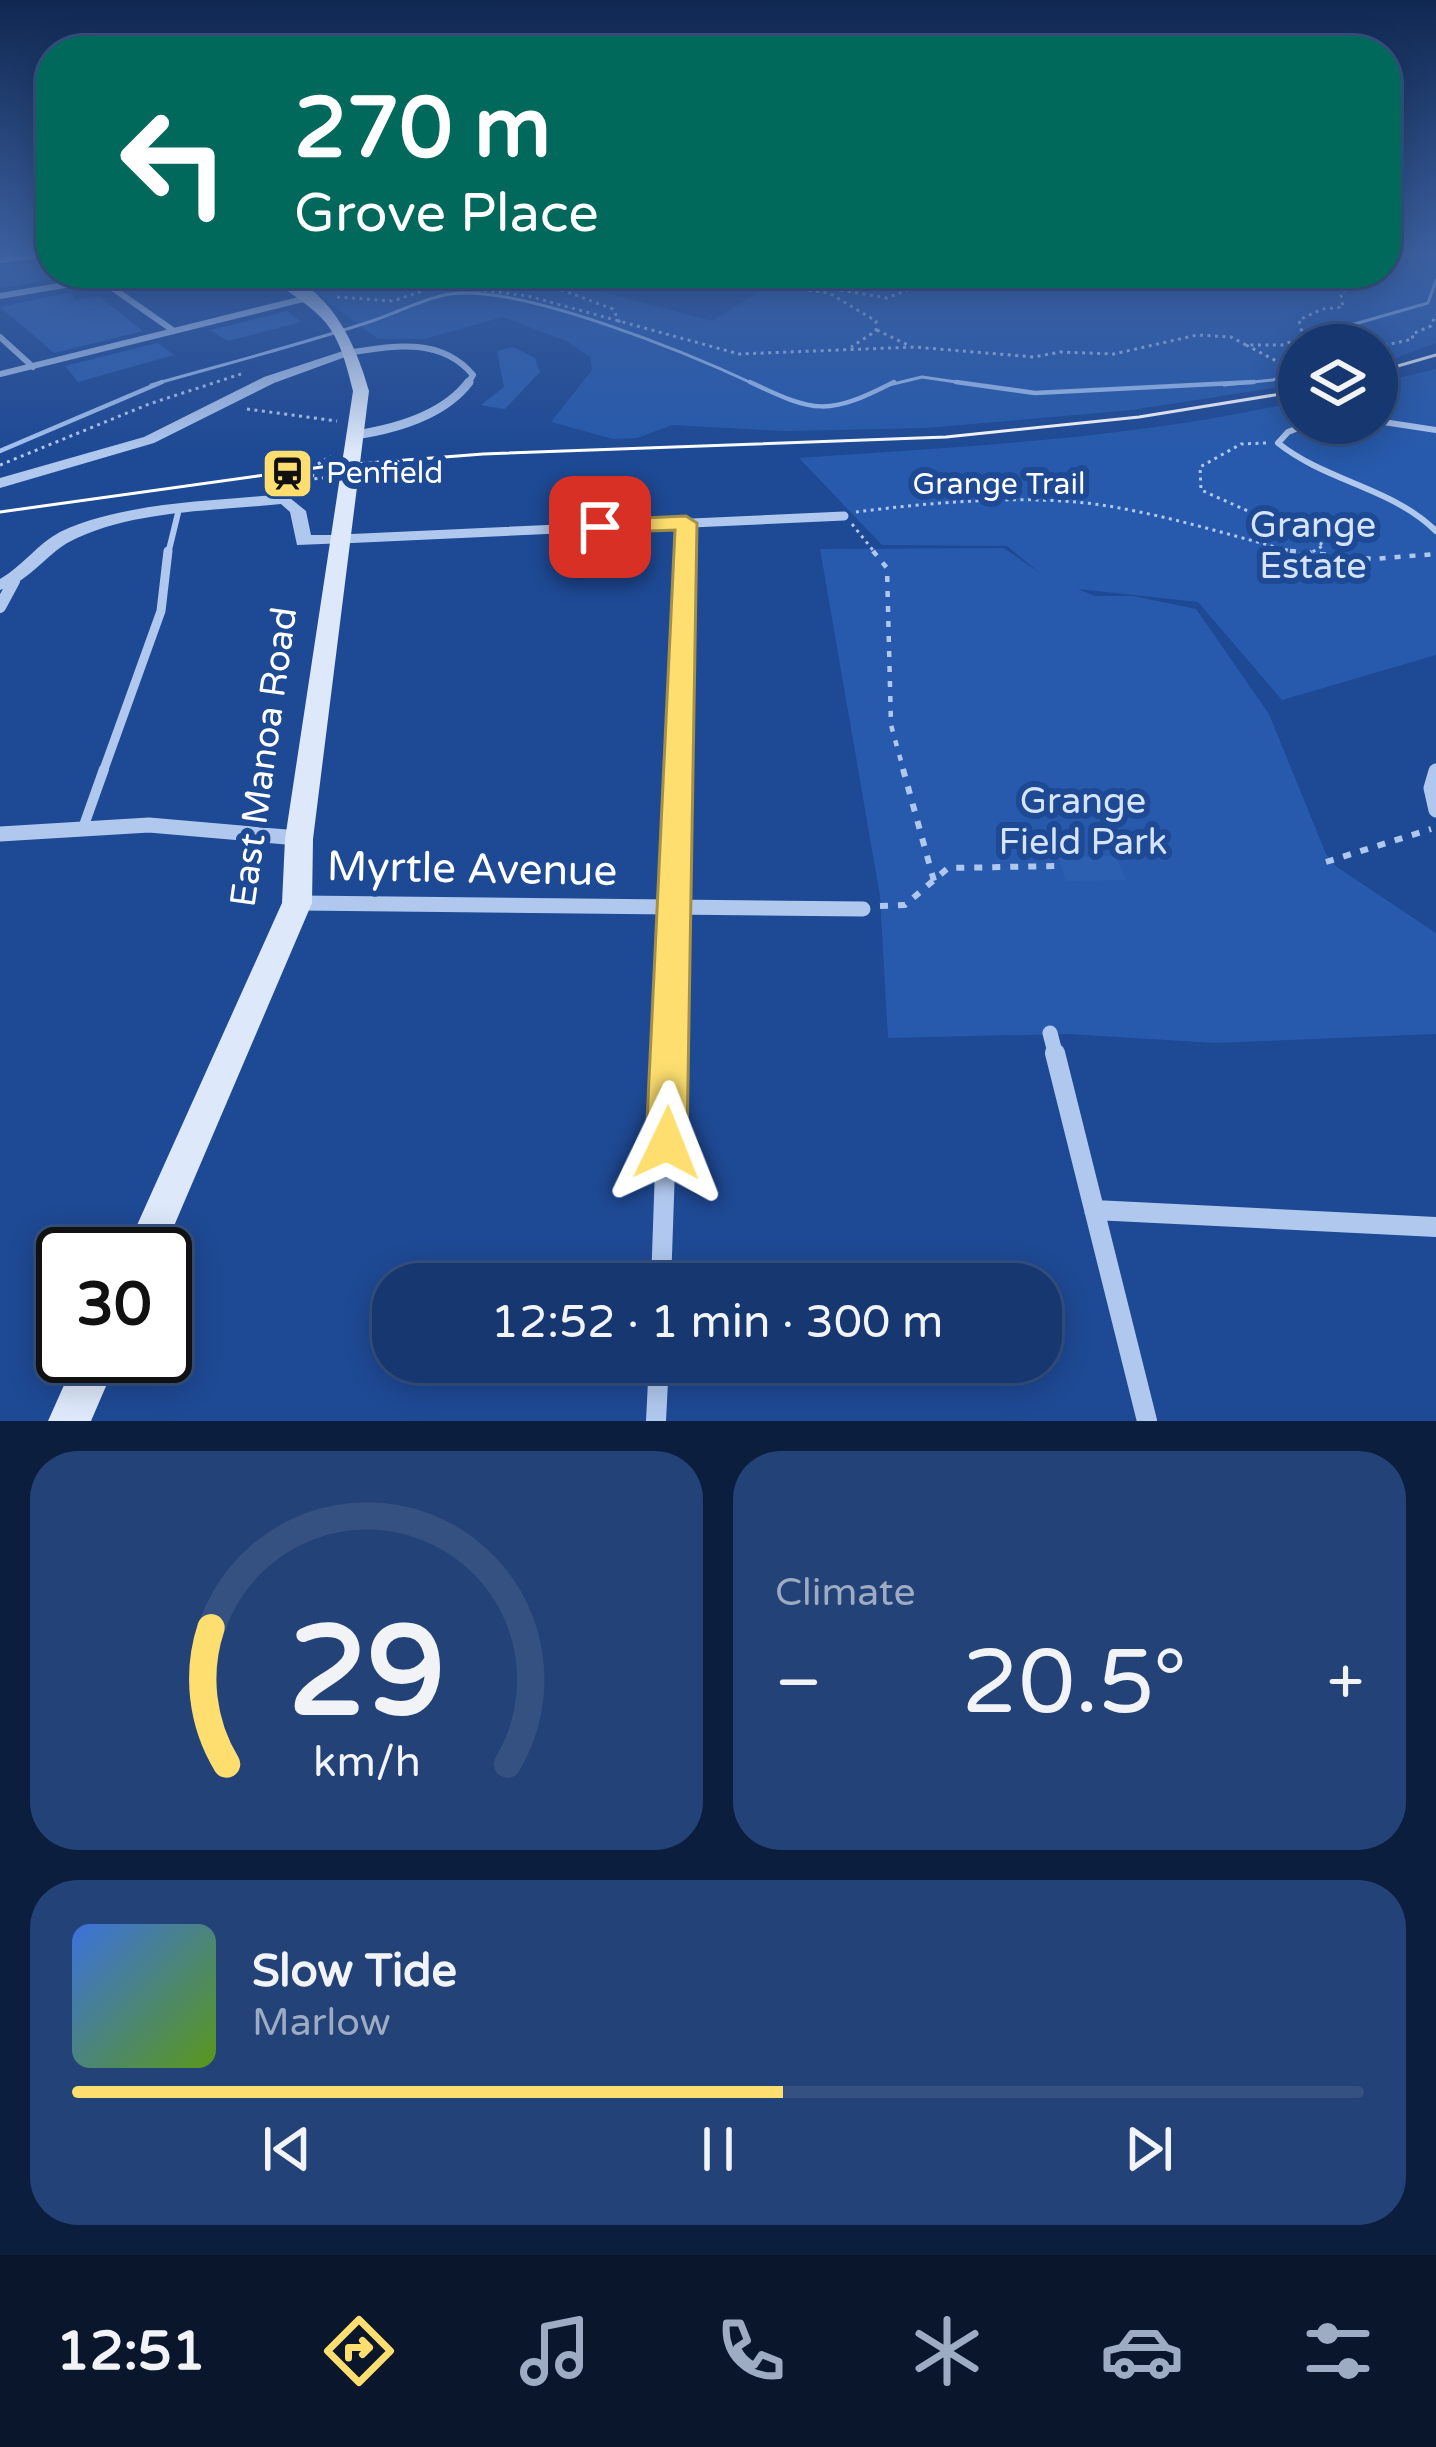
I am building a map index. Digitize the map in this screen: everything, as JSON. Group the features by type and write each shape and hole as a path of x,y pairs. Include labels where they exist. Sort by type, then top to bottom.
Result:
{"main road":[{"name":"East Manoa Road","path":"154,1227 297,903 299,839 341,539 342,458 356,430 361,391 352,352 332,319"},
{"path":"69,1421 86,1383"}],"street":[{"path":"157,319 174,331"},
{"path":"0,374 224,319"},
{"path":"0,337 33,367"},
{"path":"0,483 117,452 269,380 352,352 421,346 470,368 472,382 398,426 356,430"},
{"path":"0,607 7,583 44,548 70,533 101,524 285,499 298,511 304,541 844,516"},
{"path":"663,1263 686,523"},
{"path":"1436,771 1430,788 1436,810"},
{"path":"0,834 231,827 299,839"},
{"name":"Myrtle Avenue","path":"297,903 863,909"},
{"path":"1050,1033 1147,1421"},
{"path":"1094,1210 1436,1227"},
{"path":"656,1421 657,1383"}],"lane":[{"path":"1398,424 1436,430"},
{"path":"1279,444 1316,473 1409,505 1436,531"},
{"path":"83,828 161,611 163,572 178,513"}],"path":[{"path":"603,319 739,354 915,347 1034,357 1060,352 1114,354 1197,335 1231,337 1278,363"},
{"path":"619,319 621,325"},
{"path":"843,351 867,340 876,329 873,319"},
{"path":"1246,345 1282,345 1303,337 1300,319"},
{"path":"1398,342 1412,339 1412,334 1431,326 1434,319"},
{"path":"876,329 915,347"},
{"path":"0,465 90,432 181,389 254,371"},
{"path":"217,408 299,413 356,430"},
{"path":"1278,443 1240,444 1218,455 1199,467 1201,490 1223,504 1306,532 1324,545 1307,555"},
{"path":"318,464 342,458"},
{"path":"285,499 308,484 311,474 312,479 329,478"},
{"name":"Grange Trail","path":"844,516 885,506 1081,503 1115,507 1307,555 1373,559 1436,554"},
{"path":"844,516 886,568 891,725 934,881"},
{"path":"1326,862 1436,828"},
{"path":"863,909 905,905 948,868 1058,866"}],"green space":[{"path":"351,319 495,319 424,339 378,339"},
{"path":"509,319 1436,319 1436,343 1398,357 1398,324 1278,324 1278,387 1132,410 927,428 784,431 672,425 637,438 613,439 551,422 592,370 590,357 566,341"},
{"name":"Grange Field Park","path":"1436,369 1436,655 1282,700 1198,602 1078,589 1095,596 1133,596 1196,609 1269,714 1326,854 1337,867 1436,933 1436,1034 1215,1043 1068,1034 888,1038 880,896 820,549 1004,548 1041,574 1007,546 882,545 799,458 1113,433 1278,405 1278,444 1398,444 1398,378"}],"building":[{"path":"14,319 128,319 143,331 54,353"},
{"path":"253,319 301,322 228,341 210,330"},
{"path":"158,343 174,355 78,382 65,366"},
{"path":"513,347 535,358 540,372 505,409 481,405 504,387 497,351"},
{"path":"1116,856 1126,880 1066,881 1058,857"}],"waterway":[{"path":"151,385 377,319"},
{"path":"590,319 756,385"},
{"path":"1354,324 1371,319"},
{"path":"889,385 922,377 965,383"},
{"path":"1253,382 1278,378"},
{"path":"0,451 162,382"},
{"path":"750,382 791,400 822,406 853,401 894,382"},
{"path":"956,382 965,383"},
{"path":"965,383 1035,393 1253,382"},
{"path":"1224,385 1253,382"},
{"path":"965,383 977,385"}],"tram line":[{"path":"1398,366 1436,355"},
{"path":"0,512 329,466 483,454 946,437 1139,417 1278,394"}],"place":[{"name":"Penfield","path":"287,473"}],"route":[{"path":"600,527 686,523 667,1143"}],"park label":[{"name":"Grange Estate","path":"1313,546"}]}
